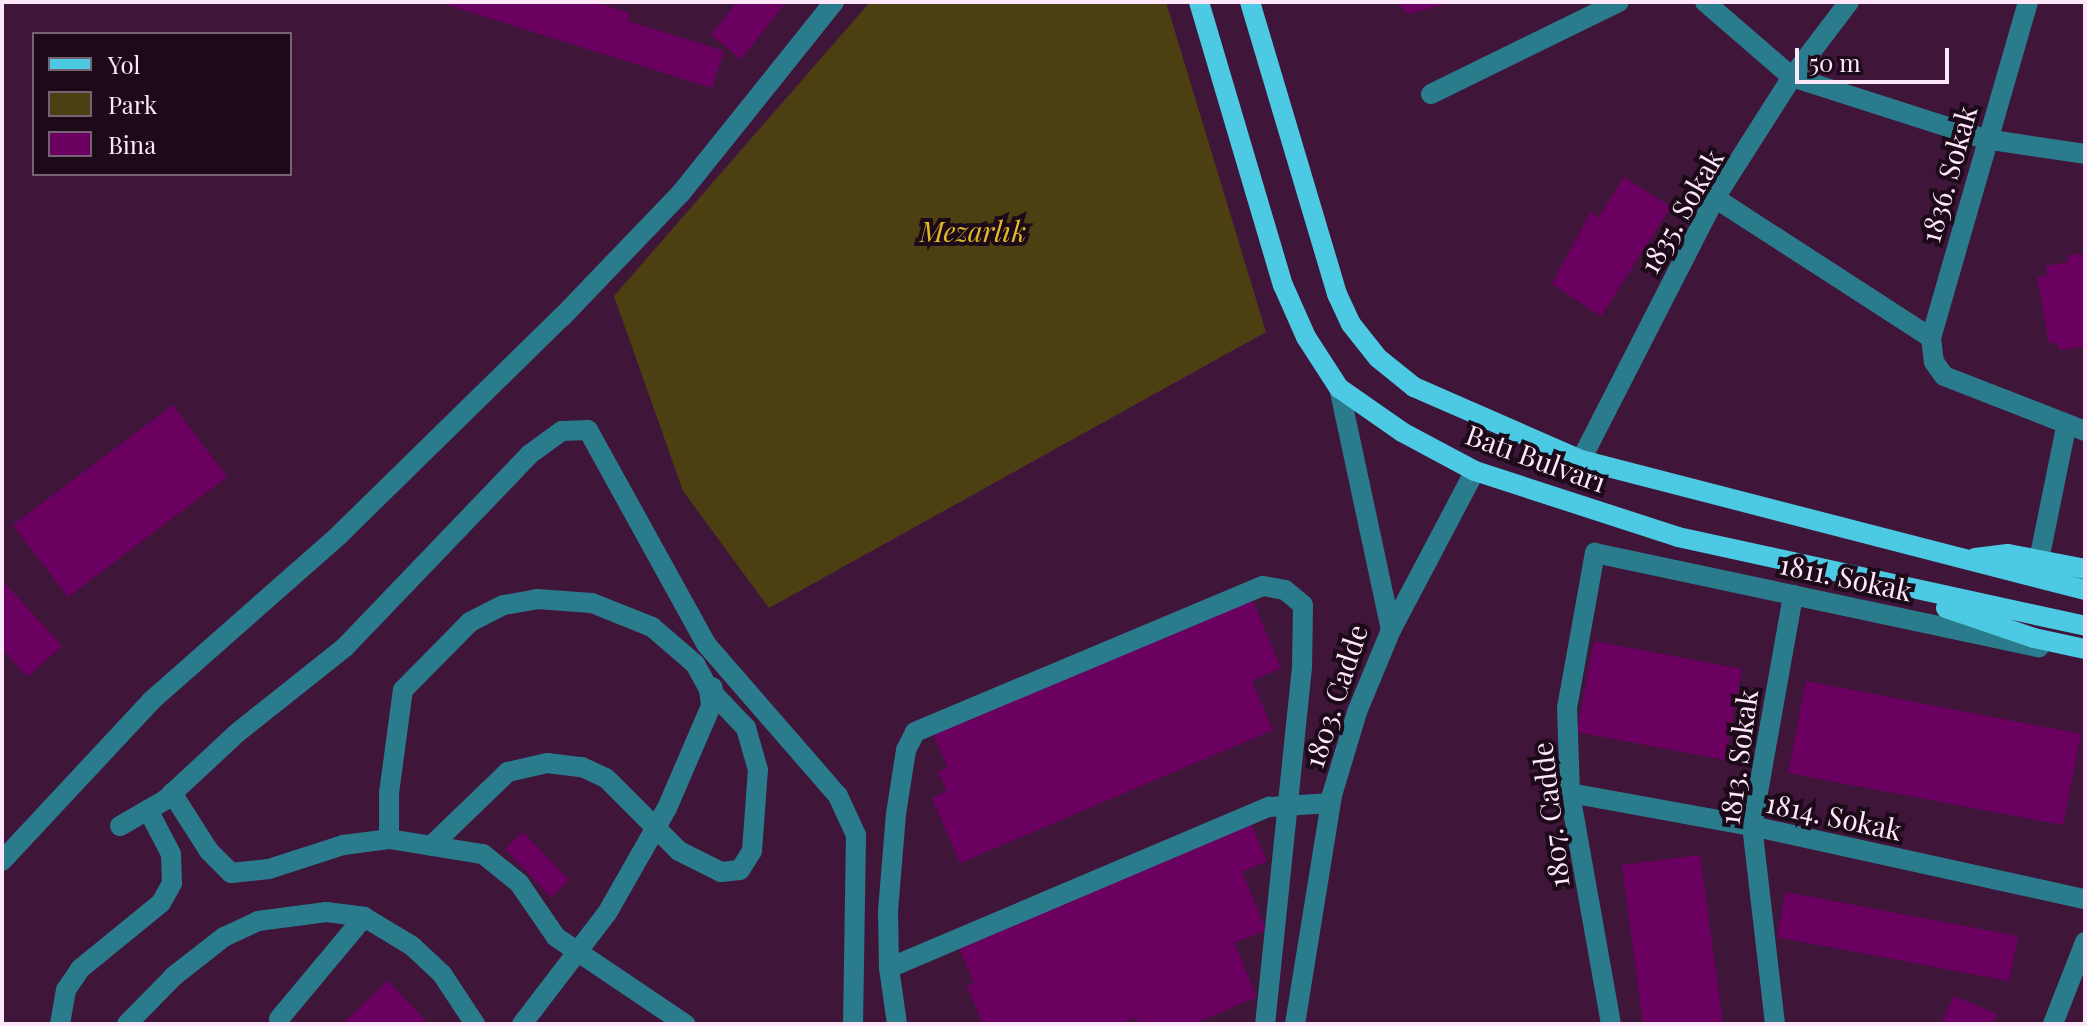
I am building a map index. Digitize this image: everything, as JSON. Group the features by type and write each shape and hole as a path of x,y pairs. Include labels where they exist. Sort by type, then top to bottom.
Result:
{"main road":[{"name":"Batı Bulvarı","path":"1199,2 1283,285 1306,337 1339,388 1402,432 1475,471 1678,537 2085,626"},
{"name":"Batı Bulvarı","path":"1250,2 1337,294 1351,324 1378,358 1414,387 1581,460 2085,590"},
{"path":"1967,560 2008,554 2085,569"},
{"path":"1928,594 1936,605 2034,638 2085,649"}],"street":[{"path":"2,861 20,836 151,701 339,535 584,294 681,193 834,2"},
{"path":"1431,94 1619,2"},
{"path":"1705,2 1792,77 1985,139 2085,154"},
{"name":"1835. Sokak","path":"1581,460 1715,198 1792,77 1849,2"},
{"name":"1836. Sokak","path":"2028,2 1985,139 1931,338 1934,362 1944,376 2075,429"},
{"path":"1715,198 1931,338"},
{"name":"1803. Cadde","path":"1295,1024 1330,803 1357,712 1391,630 1339,388"},
{"path":"120,826 172,793 237,733 345,647 530,454 562,431 576,428 588,430 601,449 656,558 731,678 838,796 856,835 853,1024"},
{"path":"2039,560 2075,429"},
{"path":"1391,630 1475,471"},
{"name":"1811. Sokak","path":"1595,553 2085,657"},
{"name":"1807. Cadde","path":"1595,553 1567,708 1570,793 1611,1024"},
{"path":"897,1024 889,968 896,814 906,750 921,726 1263,586 1285,590 1303,605 1302,667 1265,1024"},
{"name":"1813. Sokak","path":"1775,1024 1752,826 1793,595"},
{"path":"389,839 389,793 403,690 470,622 504,605 537,599 592,603 652,627 695,664 709,689 746,728 758,770 752,851 740,870 721,872 679,851 654,831 606,778 582,767 547,763 508,772 431,846"},
{"path":"709,689 731,678"},
{"path":"522,1024 581,951 654,831 711,706 709,689"},
{"path":"172,793 209,851 231,873 389,839 483,854 519,883 556,937 685,1024"},
{"name":"1814. Sokak","path":"1570,793 1752,826 2085,899"},
{"path":"889,968 1287,802 1330,803"},
{"path":"60,1024 62,1001 80,969 168,894 173,864 148,810"},
{"path":"127,1024 174,976 224,937 258,921 298,912 364,917 412,946 442,974 475,1024"},
{"path":"279,1019 364,917"},
{"path":"2053,1024 2085,942"}],"green space":[{"name":"Mezarlık","path":"870,2 1166,2 1266,332 769,608 683,491 614,296"}],"building":[{"path":"438,2 594,2 630,13 628,21 724,51 712,88"},
{"path":"737,2 786,2 741,59 711,35"},
{"path":"1397,2 1450,2 1450,3 1408,14"},
{"path":"1624,177 1671,207 1601,316 1552,284 1591,211 1598,218"},
{"path":"2085,254 2085,354 2082,347 2059,350 2057,343 2049,343 2037,277 2047,276 2046,266 2068,262 2067,255"},
{"path":"173,405 227,477 68,597 13,525"},
{"path":"2,580 62,646 27,677 2,649"},
{"path":"1250,594 1281,668 1252,681 1273,730 960,863 932,798 947,791 938,772 948,768 931,729"},
{"path":"1594,641 1742,669 1725,760 1577,732"},
{"path":"1806,681 2081,734 2063,825 1788,773"},
{"path":"1250,821 1267,861 1242,872 1266,930 1234,943 1257,997 1193,1024 1139,1024 1136,1017 1119,1024 983,1024 967,986 974,983 958,946"},
{"path":"523,832 569,880 551,897 505,849"},
{"path":"1700,855 1723,1024 1643,1024 1622,865"},
{"path":"1786,892 2018,936 2009,981 1777,937"},
{"path":"388,981 429,1024 342,1024"},
{"path":"1954,996 1997,1014 1992,1024 1941,1024"}]}
